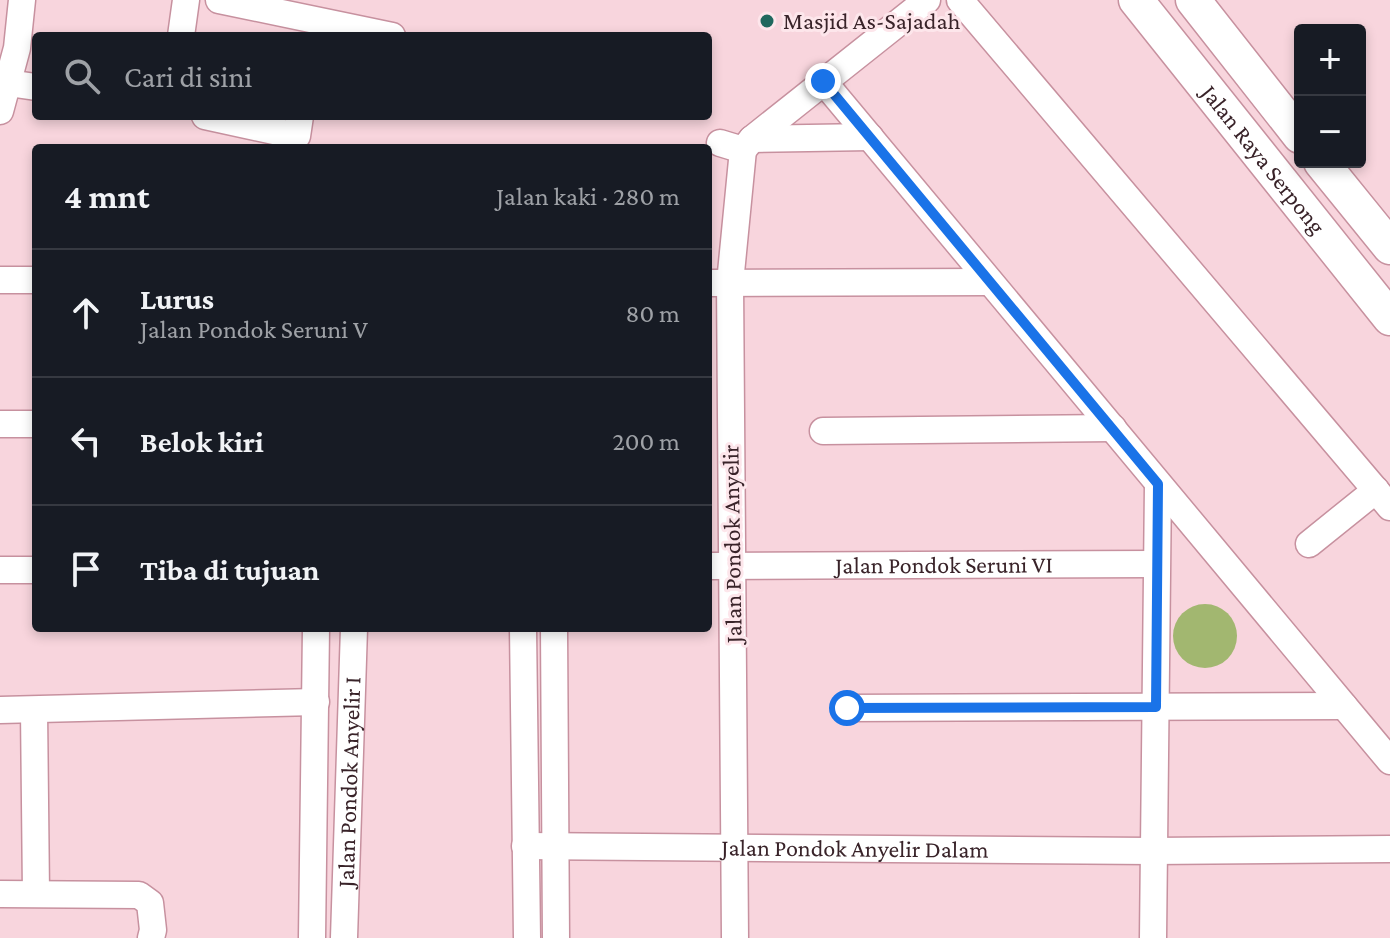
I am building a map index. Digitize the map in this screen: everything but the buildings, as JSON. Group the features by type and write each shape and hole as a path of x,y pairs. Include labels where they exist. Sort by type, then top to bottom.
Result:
{"main road":[{"name":"Jalan Raya Serpong","path":"1136,0 1390,318"},
{"name":"Jalan Raya Serpong","path":"1193,0 1294,128"},
{"name":"Jalan Raya Serpong","path":"1326,168 1390,247"}],"street":[{"path":"0,111 17,48 22,0"},
{"path":"182,32 186,0"},
{"path":"219,0 301,20 369,32"},
{"path":"738,144 927,0"},
{"path":"960,0 1383,498 1309,544"},
{"path":"823,81 1390,761"},
{"path":"8,83 32,86"},
{"path":"241,120 268,123 297,136 299,120"},
{"path":"738,144 870,137"},
{"name":"Jalan Pondok Anyelir","path":"735,938 736,847 720,566 719,283 738,144"},
{"path":"0,280 32,280"},
{"path":"719,283 990,282"},
{"path":"0,424 32,424"},
{"path":"823,431 1113,428"},
{"path":"1153,938 1158,484"},
{"name":"Jalan Pondok Seruni VI","path":"720,566 1155,564"},
{"path":"0,570 32,570"},
{"name":"Jalan Pondok Anyelir I","path":"312,938 316,632"},
{"name":"Jalan Pondok Anyelir I","path":"344,938 354,632"},
{"path":"523,632 527,938"},
{"path":"554,632 556,938"},
{"path":"523,700 554,700"},
{"path":"0,710 316,702"},
{"path":"847,708 1344,706"},
{"path":"34,710 36,893"},
{"name":"Jalan Pondok Anyelir Dalam","path":"525,846 1152,851 1390,849"},
{"path":"0,894 139,895 150,903 151,938"}],"green space":[{"path":"1199,604 1211,604 1228,613 1235,624 1235,648 1228,659 1211,668 1199,668 1187,663 1178,654 1173,642 1173,630 1178,618 1187,609"}],"place":[{"name":"Masjid As-Sajadah","path":"767,21"}],"route":[{"path":"823,81 1158,484 1156,707 847,708"}]}
